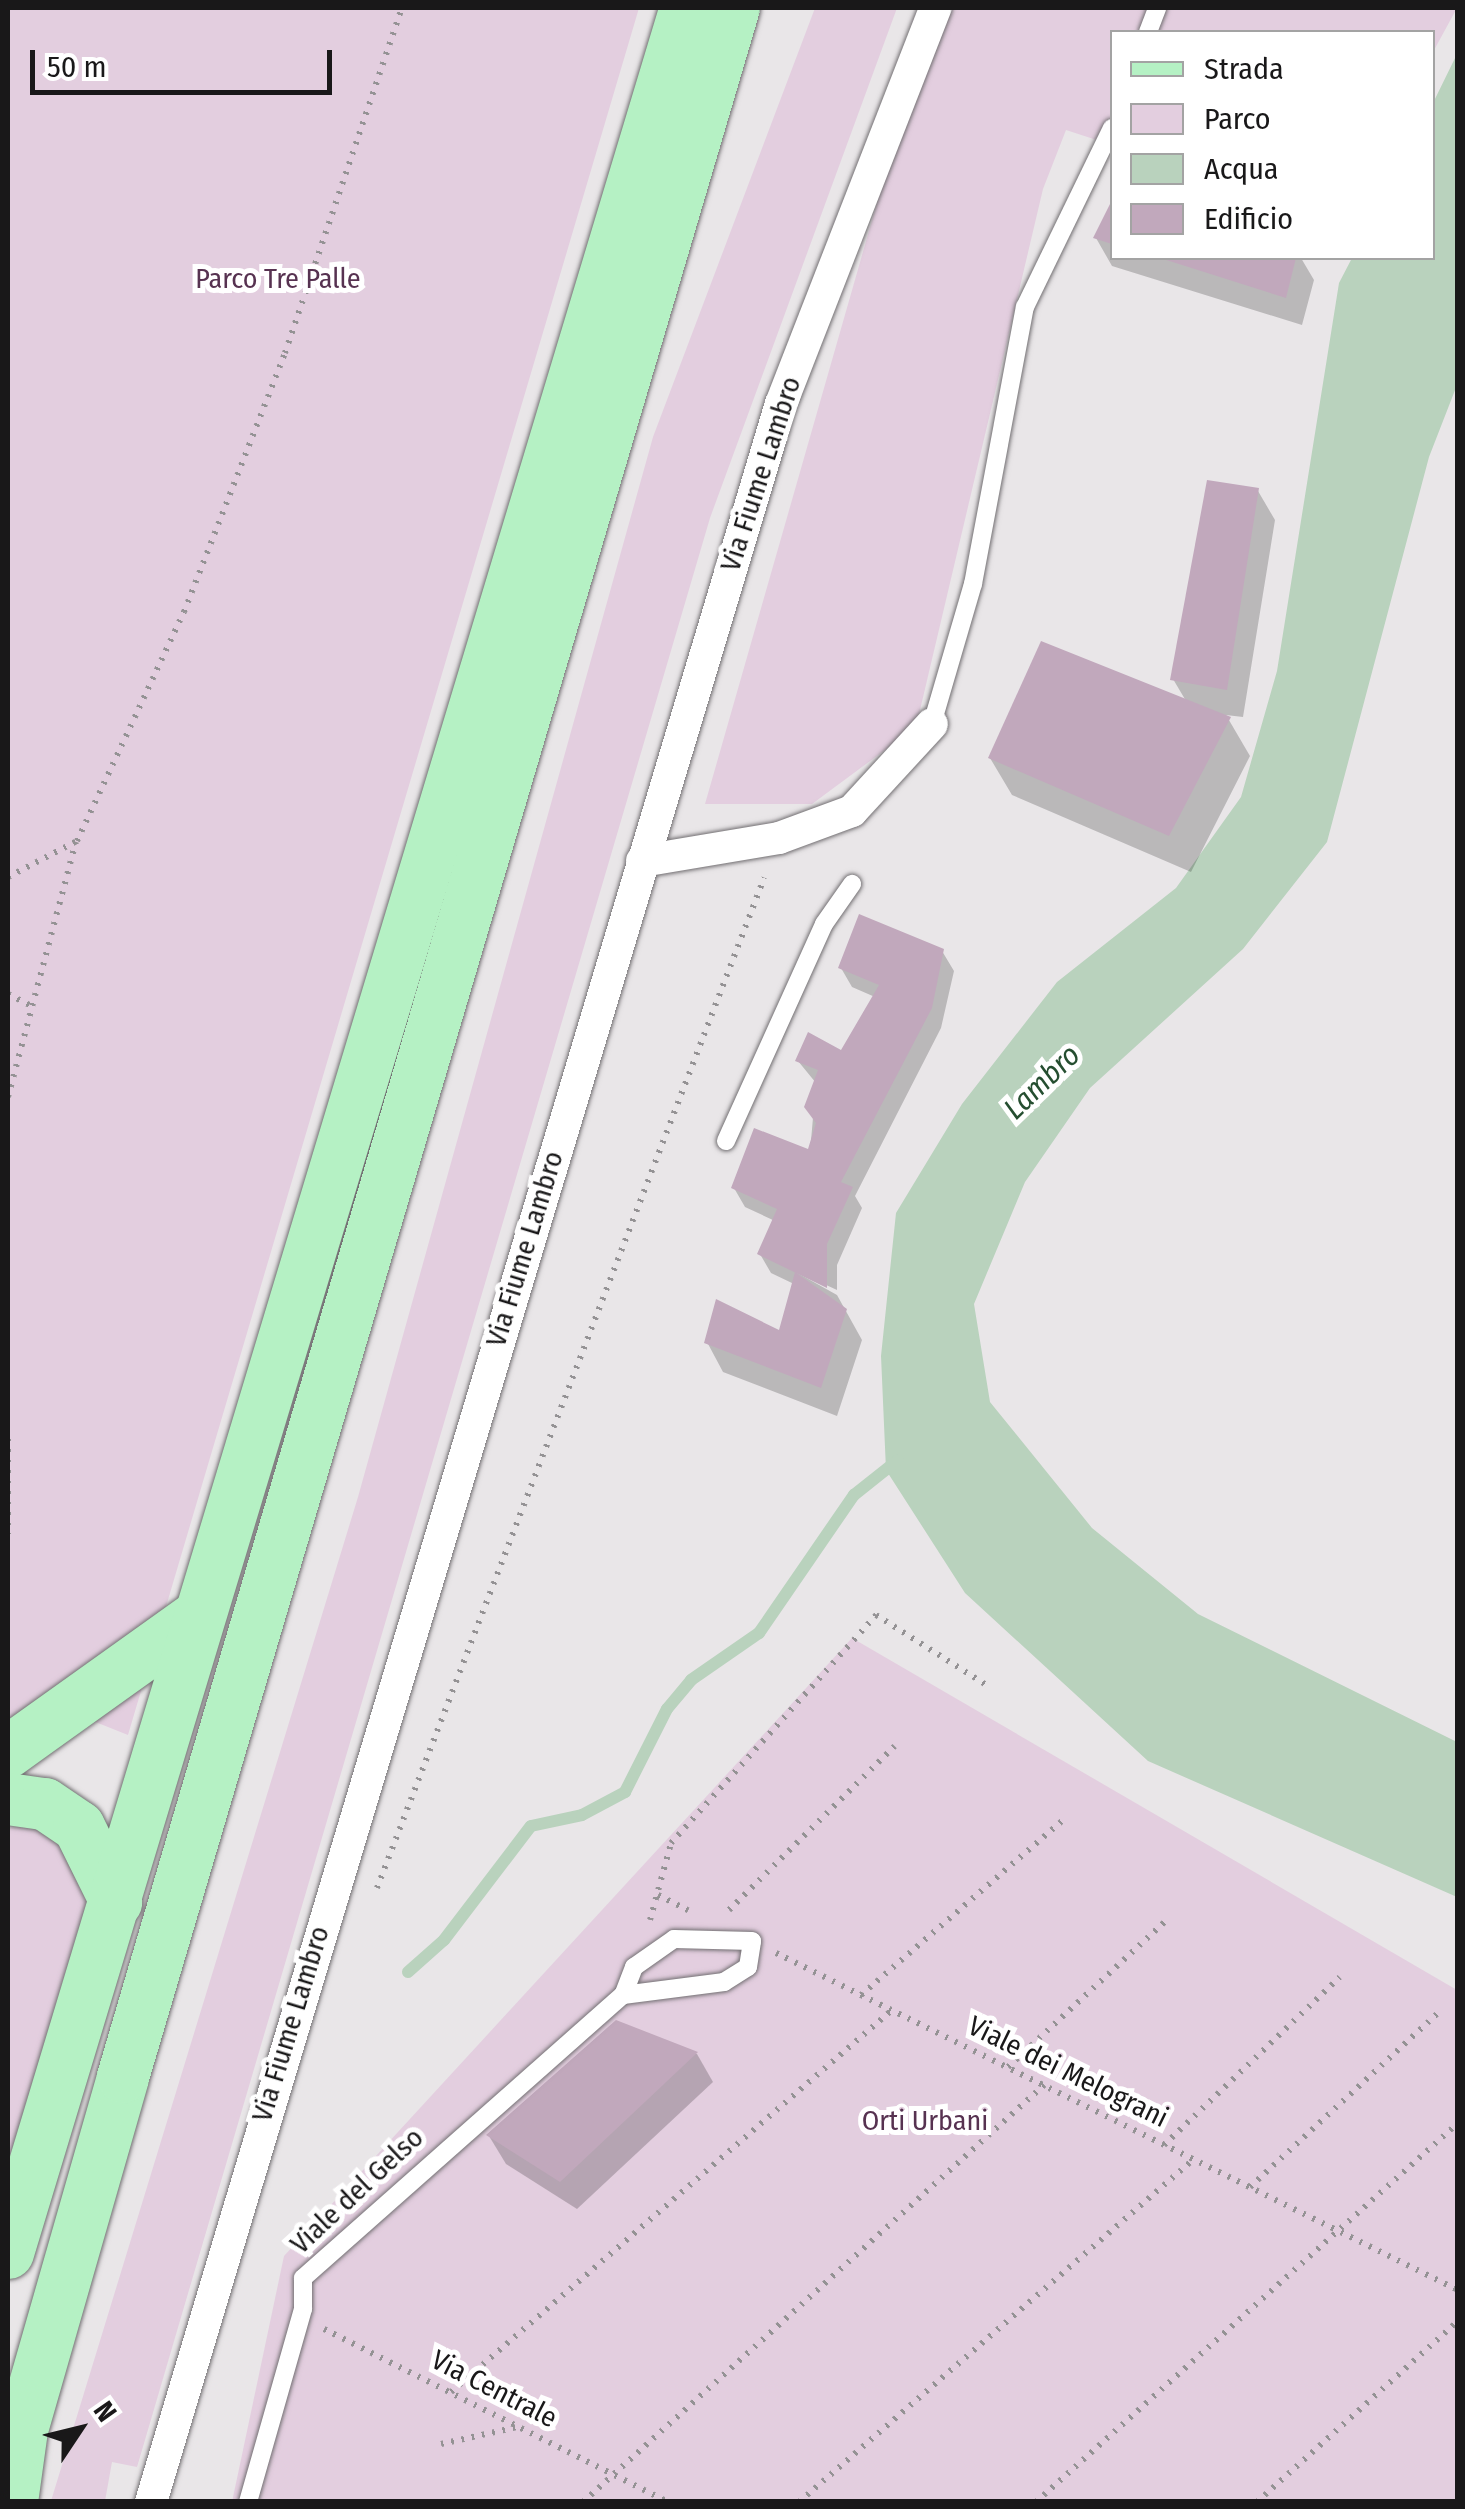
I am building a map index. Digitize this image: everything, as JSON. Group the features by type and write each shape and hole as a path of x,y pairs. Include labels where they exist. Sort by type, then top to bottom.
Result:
{"main road":[{"path":"8,2252 686,8"},
{"path":"12,2502 22,2430 123,2077 734,8"},
{"path":"8,1752 198,1616"},
{"path":"8,1799 45,1804 79,1827 116,1902"}],"street":[{"name":"Via Fiume Lambro","path":"151,2502 781,404 935,8"},
{"path":"642,861 780,838 852,810 932,724"}],"lane":[{"path":"932,724 973,584 1025,307 1110,132"},
{"path":"726,1142 824,924 852,884"},
{"name":"Viale del Gelso","path":"248,2502 301,2317 304,2278 624,1995 634,1967 674,1939 752,1941"},
{"path":"624,1995 724,1982 748,1967 752,1941"}],"path":[{"path":"8,1096 36,1008 77,841 184,612 286,353 402,8"},
{"path":"375,1894 780,838"},
{"path":"8,876 77,841"},
{"path":"8,994 36,1008"},
{"path":"8,1439 8,1534"},
{"name":"Viale dei Melograni","path":"988,1686 876,1615 670,1843 658,1895 1458,2290"},
{"path":"714,1922 896,1746"},
{"path":"861,1994 1062,1820"},
{"path":"1008,2068 1167,1920"},
{"path":"1164,2144 1340,1976"},
{"path":"451,2392 892,2010"},
{"path":"1250,2187 1442,2010"},
{"path":"583,2502 1044,2085"},
{"path":"1036,2502 1458,2123"},
{"path":"799,2502 1194,2159"},
{"name":"Via Centrale","path":"301,2317 668,2502"},
{"path":"1257,2502 1458,2321"},
{"path":"440,2444 518,2427"}],"green space":[{"name":"Parco Tre Palle","path":"8,8 639,8 128,1735 38,1699 8,1722"},
{"path":"815,8 897,8 710,518 137,2467 112,2462 105,2501 51,2501 358,1497 653,437"},
{"path":"950,8 1457,8 1435,48 1435,30 1110,30 1110,144 1066,130 1043,189 916,727 812,804 705,804 895,140"},
{"name":"Orti Urbani","path":"852,1638 1457,1990 1457,2501 232,2502 284,2256"},
{"path":"49,1824 94,1883 8,2161 8,1828"}],"water":[{"name":"Lambro","path":"1457,54 1457,385 1429,457 1327,842 1243,949 1090,1088 1025,1182 974,1304 990,1402 1092,1528 1198,1614 1457,1742 1457,1897 1148,1761 965,1593 886,1470 881,1356 896,1213 962,1104 1057,982 1176,888 1241,797 1277,671 1339,283 1351,260 1435,260 1435,99"}],"building":[{"path":"1110,204 1110,243 1093,238"},
{"path":"1166,260 1296,260 1286,298"},
{"path":"1207,480 1259,488 1227,690 1170,680"},
{"path":"1041,641 1231,717 1169,836 988,758"},
{"path":"859,914 944,949 932,1008 841,1182 853,1187 827,1244 827,1288 757,1254 777,1209 731,1188 754,1128 808,1149 816,1123 804,1107 818,1070 795,1061 808,1032 841,1050 879,985 838,968"},
{"path":"795,1272 847,1309 821,1388 704,1343 716,1299 779,1330"},
{"path":"616,2020 698,2052 560,2182 486,2135"}],"waterway":[{"path":"408,1972 444,1940 531,1826 582,1815 625,1792 667,1709 691,1680 759,1633 854,1495 898,1460"}]}
